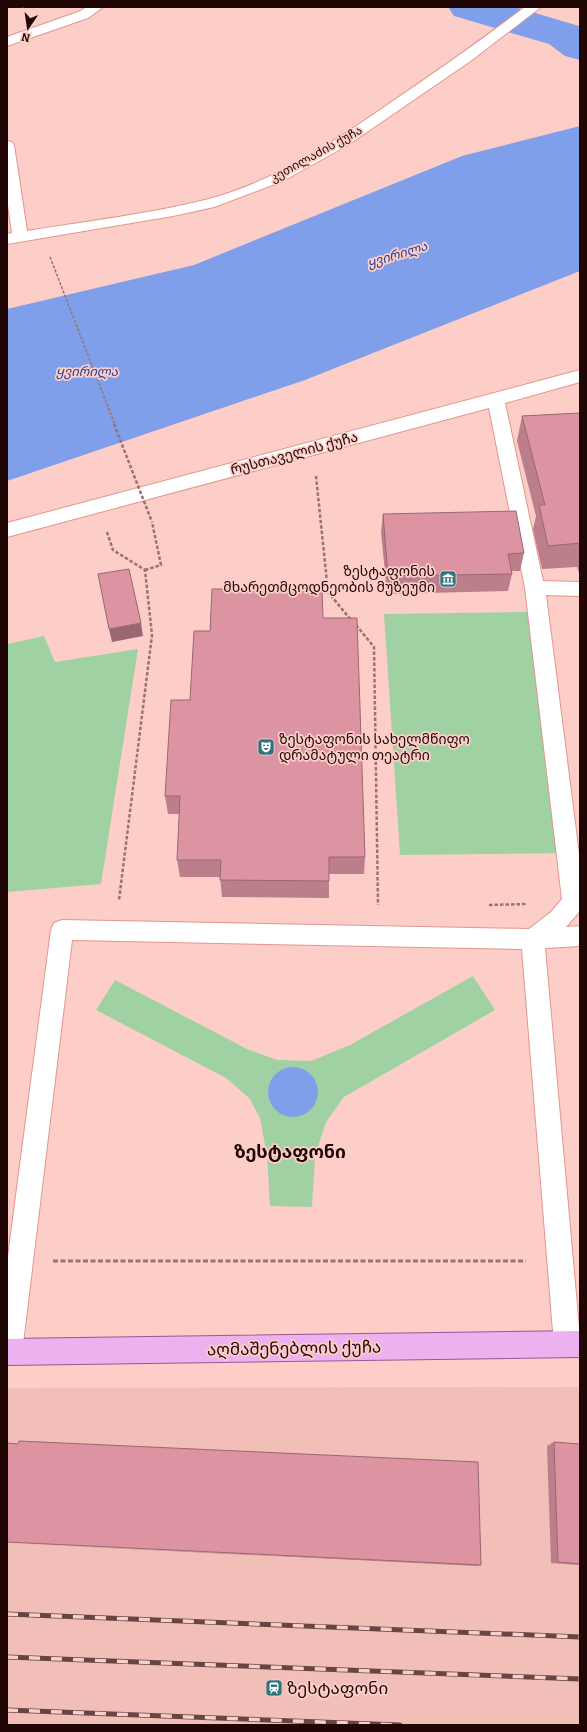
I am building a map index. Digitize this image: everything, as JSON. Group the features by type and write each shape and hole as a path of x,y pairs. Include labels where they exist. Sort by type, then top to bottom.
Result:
{"main road":[{"name":"აღმაშენებლის ქუჩა","path":"8,1352 574,1344"}],"street":[{"path":"7,42 83,15 96,7"},
{"name":"კეთილაძის ქუჩა","path":"13,238 173,212 214,202 278,178 343,142 467,57 534,7"},
{"path":"7,146 13,238"},
{"name":"რუსთაველის ქუჩა","path":"7,530 313,447 578,380"},
{"path":"496,400 535,588 574,902 559,919 533,939"},
{"path":"535,588 580,589"},
{"path":"8,1352 62,930 533,939 580,936"},
{"path":"533,939 560,1261 574,1344"}],"path":[{"path":"50,257 152,522 161,565 145,570 113,550 97,506"},
{"path":"313,447 328,592 374,647 378,909"},
{"path":"119,931 118,903 152,635 145,570"},
{"path":"20,1261 560,1261"}],"shaded area":[{"path":"580,1387 580,1725 7,1725 7,1388"}],"green space":[{"path":"530,612 564,853 400,855 384,614"},
{"path":"44,636 55,662 138,649 101,884 7,892 7,644"},
{"path":"473,976 495,1010 344,1097 326,1122 315,1156 312,1207 270,1206 267,1156 260,1118 250,1099 226,1078 96,1010 115,980 247,1049 277,1060 311,1061 350,1045"}],"water":[{"name":"ყვირილა","path":"580,126 580,271 305,380 7,481 7,309 194,265 462,156"},
{"path":"288,1067 298,1067 311,1074 318,1087 318,1097 311,1110 298,1117 288,1117 279,1113 272,1106 268,1097 268,1087 272,1078 279,1071"}],"building":[{"path":"580,413 580,543 548,546 539,505 545,505 522,416"},
{"path":"516,511 524,553 508,554 512,574 388,576 383,514"},
{"path":"129,569 141,623 109,629 98,574"},
{"name":"ზესტაფონის სახელმწიფო დრამატული თეატრი","path":"212,589 322,589 323,618 357,618 365,857 329,857 329,881 220,880 221,860 177,860 180,796 165,796 171,700 190,700 194,631 210,631"},
{"path":"19,1441 478,1462 481,1565 7,1542 7,1443 18,1444"},
{"path":"554,1442 580,1444 580,1564 558,1562"}],"waterway":[{"path":"469,7 564,35 580,47"}],"railway":[{"path":"7,1614 580,1637"},
{"path":"7,1657 580,1679"},
{"path":"7,1710 400,1725"}],"place":[{"name":"ზესტაფონის მხარეთმცოდნეობის მუზეუმი","path":"448,579"},
{"name":"ზესტაფონის სახელმწიფო დრამატული თეატრი","path":"266,747"},
{"name":"ზესტაფონი","path":"274,1688"}],"district":[{"name":"ზესტაფონი","path":"290,1152"}]}
